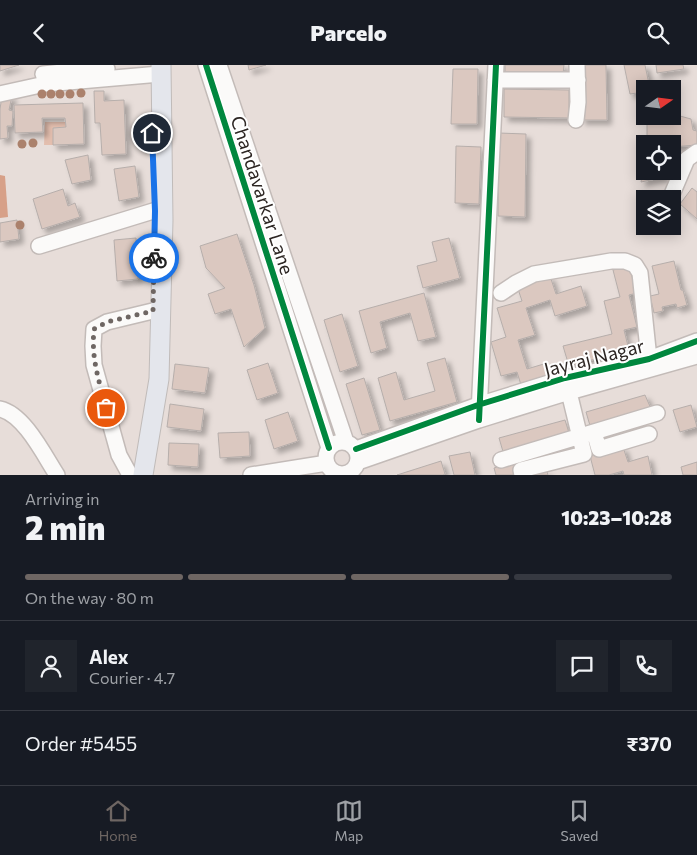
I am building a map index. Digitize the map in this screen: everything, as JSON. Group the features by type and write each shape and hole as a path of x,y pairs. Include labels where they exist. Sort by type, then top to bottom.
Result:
{"main road":[{"path":"143,475 159,379 157,310 159,209 156,69"},
{"path":"138,475 157,310"}],"street":[{"name":"Chandavarkar Lane","path":"206,65 332,465"},
{"name":"Chandavarkar Lane","path":"220,65 354,459"},
{"path":"0,83 44,73 156,69"},
{"path":"0,93 45,83 156,69"},
{"path":"479,412 495,73 578,73 576,121"},
{"path":"674,190 687,159 697,152"},
{"path":"39,246 159,209"},
{"path":"501,293 534,274 611,261 624,261 635,265 640,273 659,359"},
{"path":"130,475 119,455 94,365 94,329 107,322 157,310"},
{"name":"Jayraj Nagar","path":"354,459 479,412 659,359 697,341"},
{"name":"Jayraj Nagar","path":"659,359 697,356"},
{"path":"522,475 521,470 584,454 567,385"},
{"path":"0,409 6,410 21,421 56,475"},
{"path":"501,460 657,413"},
{"path":"594,432 599,449 649,434"},
{"path":"251,475 332,465 344,475 350,473 354,459 340,442 332,465"}],"shaded area":[{"path":"45,122 69,122 69,130 53,131 53,145 44,145"},
{"path":"0,175 5,176 8,217 0,218"}],"building":[{"path":"0,65 19,65 0,71"},
{"path":"248,65 266,65 249,70"},
{"path":"505,65 564,65 563,75 505,74"},
{"path":"580,65 606,65 607,120 581,120"},
{"path":"624,65 645,65 648,80 636,80 636,93 630,94"},
{"path":"656,65 683,65 684,69 657,73"},
{"path":"453,69 478,69 477,124 451,124"},
{"path":"504,89 569,90 569,118 504,117"},
{"path":"94,91 104,91 104,101 124,100 126,154 102,155 100,123 95,123"},
{"path":"2,96 12,96 9,110 13,111 12,126 7,126 8,138 0,139 0,109"},
{"path":"83,103 84,144 53,145 53,128 66,127 65,118 42,118 43,132 15,133 14,105"},
{"path":"681,116 691,119 693,130 697,131 697,145 681,146 681,135 647,135 647,125 681,125"},
{"path":"499,133 526,134 525,217 498,216"},
{"path":"456,146 481,147 479,204 455,203"},
{"path":"88,155 91,180 72,184 65,160"},
{"path":"135,166 139,197 119,201 114,169"},
{"path":"692,188 697,192 697,219 681,205"},
{"path":"63,189 68,206 75,203 80,217 42,229 33,199"},
{"path":"17,220 19,239 0,242 0,223"},
{"path":"237,234 254,285 265,328 244,347 231,309 215,314 208,294 225,288 206,268 200,246"},
{"path":"136,238 138,279 117,281 114,240"},
{"path":"449,238 460,278 423,288 417,266 437,261 432,242"},
{"path":"674,261 681,290 683,290 687,305 677,308 676,304 662,307 663,311 654,313 650,296 659,294 652,266"},
{"path":"629,266 637,293 629,295 637,327 624,330 629,350 569,366 563,346 612,334 604,301 620,297 613,270"},
{"path":"550,276 556,294 581,286 587,306 555,316 550,300 526,308 535,335 518,340 527,369 547,363 552,379 522,388 517,372 501,376 491,342 506,337 497,308 522,301 517,286"},
{"path":"424,293 436,337 418,341 410,313 380,322 387,348 371,353 359,311"},
{"path":"342,314 358,366 340,372 324,320"},
{"path":"445,358 457,402 390,421 378,378 396,372 404,400 435,391 427,363"},
{"path":"268,363 278,393 257,400 247,370"},
{"path":"175,364 209,368 205,393 172,389"},
{"path":"364,378 380,430 362,435 346,384"},
{"path":"645,395 652,411 591,429 586,412"},
{"path":"170,404 204,409 201,431 167,427"},
{"path":"691,405 697,427 680,432 673,410"},
{"path":"288,412 298,441 274,449 265,420"},
{"path":"565,420 570,436 504,455 499,438"},
{"path":"249,432 250,456 220,458 218,433"},
{"path":"169,443 199,444 198,467 168,465"},
{"path":"623,447 628,462 648,456 652,475 624,475 623,471 609,475 595,475 590,456"},
{"path":"470,452 475,475 454,475 449,456"},
{"path":"441,461 445,474 443,475 397,475"},
{"path":"697,462 697,475 683,475 681,467"},
{"path":"512,463 518,475 496,475 494,468"},
{"path":"547,471 548,475 532,475"}],"cycle path":[{"path":"206,65 329,448"},
{"path":"479,420 496,65"},
{"path":"356,449 478,405 565,378 649,359 697,341"}],"way so far":[{"path":"106,408 94,365 94,329 107,322 153,311 154,258"}],"route":[{"path":"152,133 155,211 154,258"}]}
